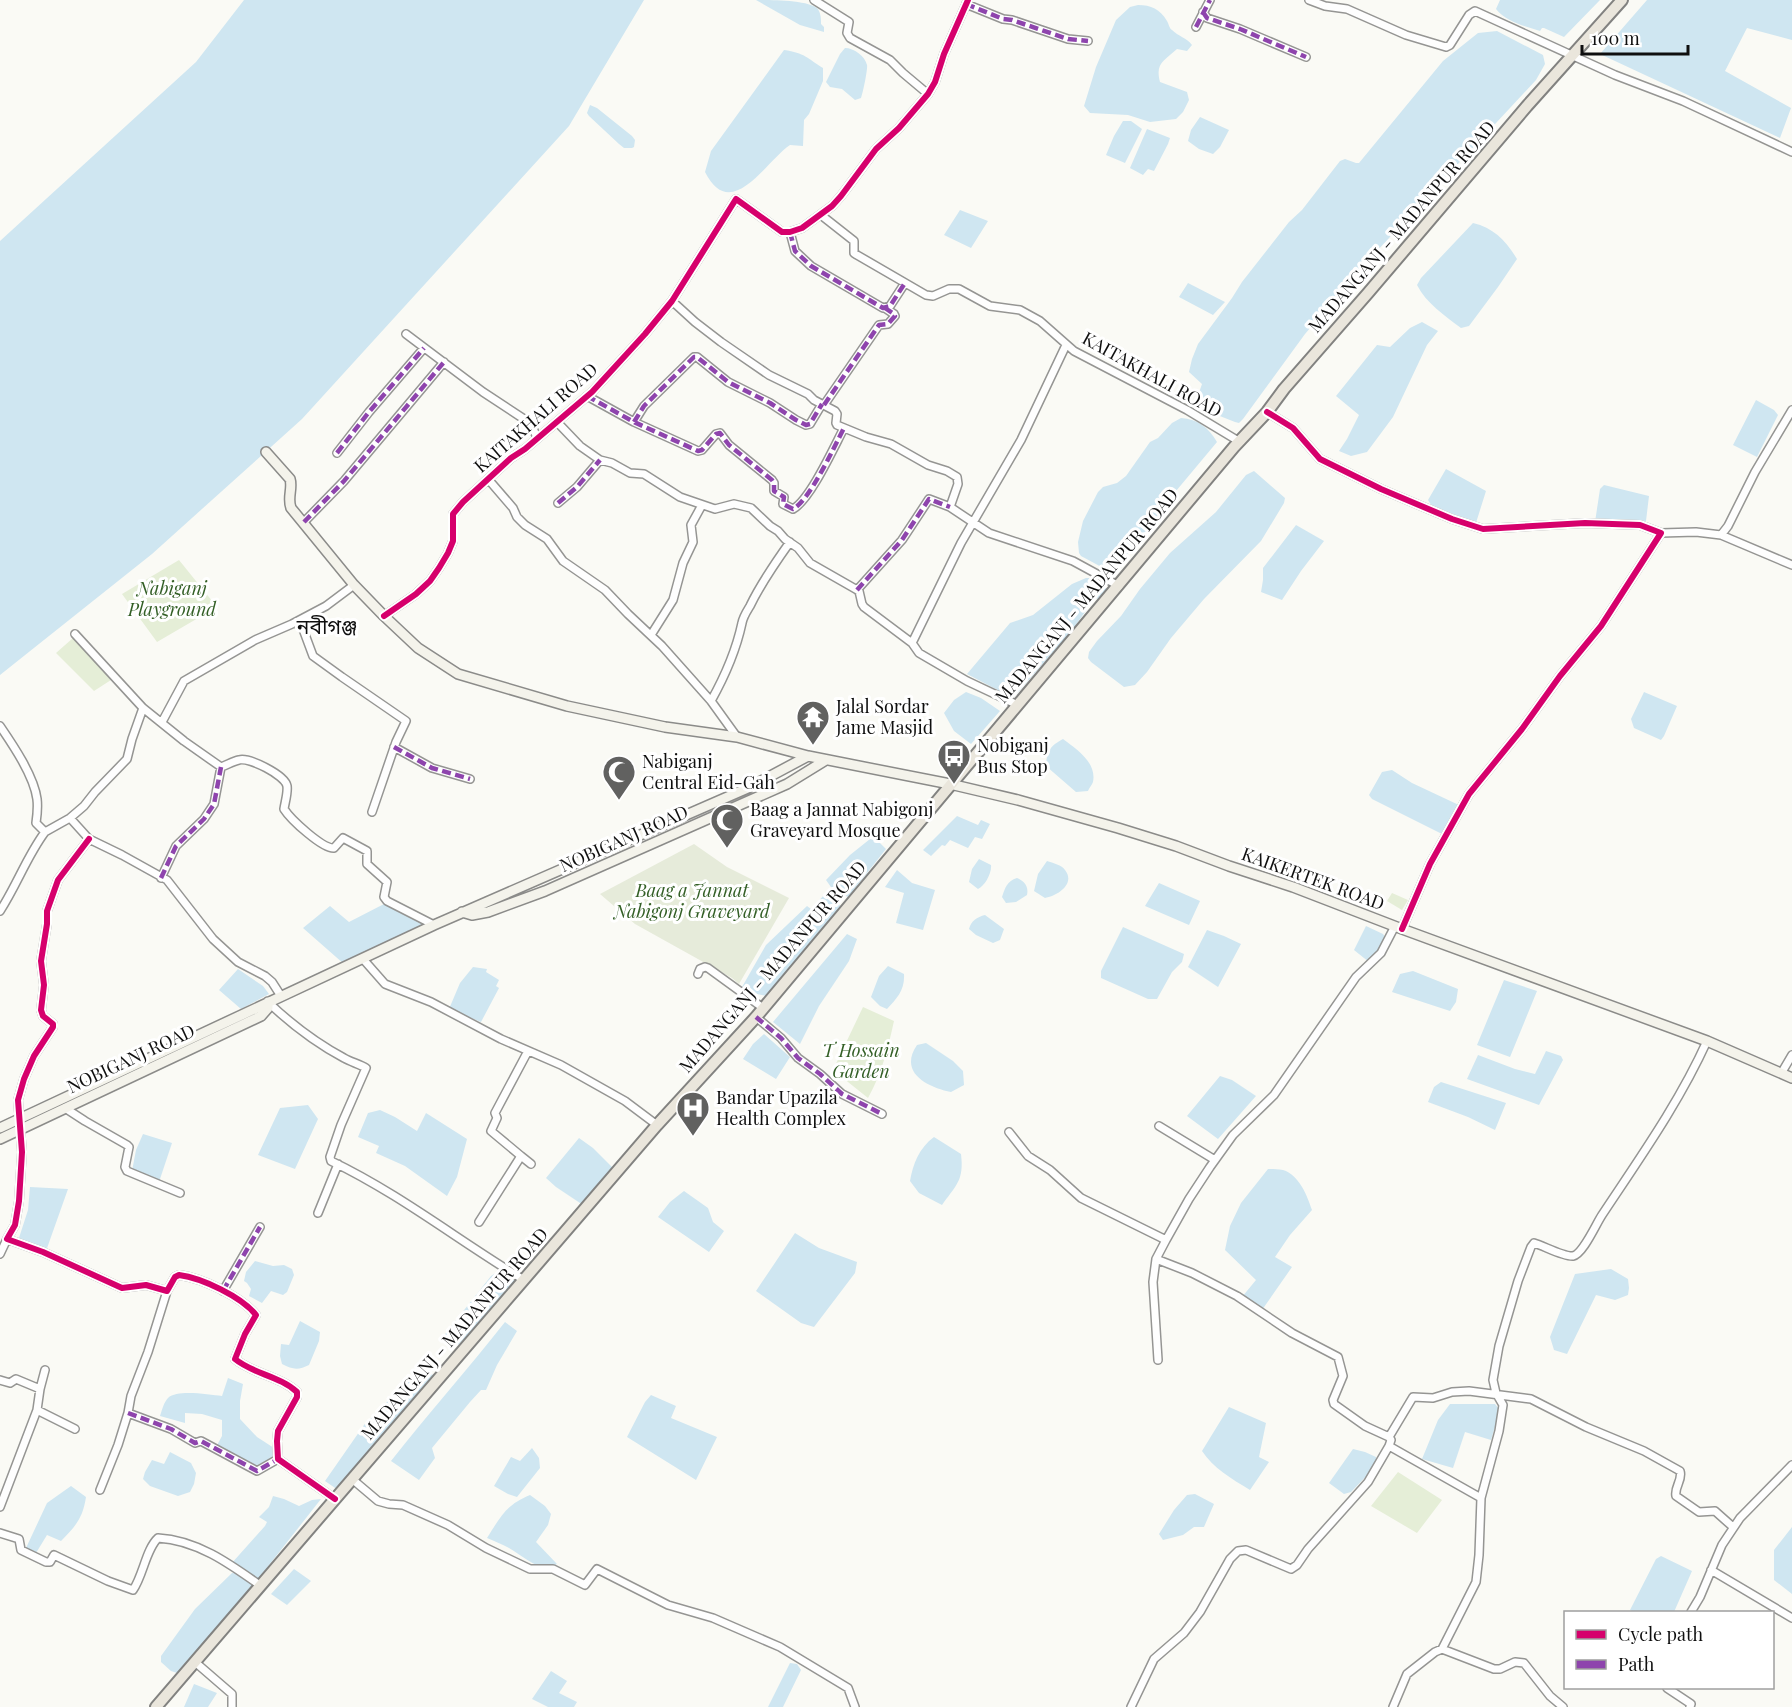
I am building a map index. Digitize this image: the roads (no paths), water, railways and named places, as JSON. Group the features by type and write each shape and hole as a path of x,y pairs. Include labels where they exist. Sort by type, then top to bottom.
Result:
{"main road":[{"name":"MADANGANJ - MADANPUR ROAD","path":"156,1707 352,1479 520,1278 760,1012 1284,389 1622,0"},
{"name":"KAIKERTEK ROAD","path":"266,452 290,479 292,484 289,504 354,585 417,648 458,674 567,706 666,727 737,738 826,760 1018,800 1176,846 1293,887 1398,928 1707,1041 1792,1078"},
{"name":"NOBIGANJ ROAD","path":"0,1139 19,1124 268,1002 462,912 748,789 808,756"},
{"name":"NOBIGANJ ROAD","path":"462,912 472,915 488,912 545,891 787,784 826,760"},
{"name":"NOBIGANJ ROAD","path":"0,1128 65,1108 261,1016 268,1008 268,1002"}],"street":[{"path":"814,0 849,22 847,33 850,38 890,60 928,94"},
{"path":"1196,27 1210,0"},
{"path":"1309,0 1325,6 1347,9 1406,35 1446,46 1450,45 1474,11 1615,75 1683,101 1792,152"},
{"path":"634,422 644,406 694,357 697,357 728,382 771,403 802,423 810,424 879,325 888,324 895,316 811,267 795,251 790,232 802,228 821,215 841,196 876,148 899,128 928,94 967,2 1003,19 1068,39 1088,41"},
{"path":"1203,12 1207,18 1240,29 1306,57"},
{"name":"KAITAKHALI ROAD","path":"384,616 416,594 430,580 448,553 453,541 453,514 463,502 511,458 518,455 587,396 645,334 672,301 736,199 782,232 790,232"},
{"name":"KAITAKHALI ROAD","path":"821,215 854,241 854,253 930,297 949,289 959,289 990,306 1020,310 1040,321 1074,351 1187,410 1240,442"},
{"path":"885,309 905,283"},
{"path":"672,301 721,342 769,375 808,394 814,400 835,411 836,423 844,428 891,444 923,463 957,477 958,484 950,507"},
{"path":"406,334 483,392 527,421 537,438"},
{"path":"912,643 961,543 1021,440 1066,345"},
{"path":"337,453 424,348"},
{"path":"304,522 344,481 444,363"},
{"path":"587,396 634,422 698,451 720,433 729,445 774,482 774,491 784,497 783,504 793,509 797,507 816,480 844,428"},
{"path":"1720,535 1728,526 1755,472 1792,410"},
{"path":"1267,412 1293,428 1320,459 1381,489 1452,519 1483,529 1584,523 1640,525 1661,533 1696,532 1720,535 1792,565"},
{"path":"557,422 580,446 600,460 624,468 630,473 644,474 680,497 716,510 734,504 751,508 798,548 810,563 857,590 864,607 912,643 917,651 967,681 1017,705"},
{"path":"558,503 577,487 600,460"},
{"path":"488,479 525,525 547,539 563,561 605,590 651,635 711,701 737,738"},
{"path":"857,590 903,540 929,499 950,507 989,532 1073,561 1119,586"},
{"path":"651,635 673,600 683,562 693,543 691,525 702,505"},
{"path":"1158,1360 1153,1282 1156,1259 1189,1199 1233,1135 1274,1095 1356,977 1381,953 1398,928 1469,794 1601,626 1661,533"},
{"path":"711,701 735,651 742,622 762,582 790,542"},
{"path":"162,722 184,681 255,640 300,621 326,606 354,585"},
{"path":"300,621 313,656 406,721 394,747 372,812"},
{"path":"75,634 143,708 221,767"},
{"path":"0,911 12,892 35,844 45,832 70,818 84,806 126,759 143,708"},
{"path":"0,726 23,763 33,786 37,799 36,823 45,832"},
{"path":"394,747 432,768 470,779"},
{"path":"221,767 238,760 245,760 262,765 283,780 287,785 284,809 289,816 329,849 334,848 343,838 367,851 367,864 387,882 384,897 387,901 434,925"},
{"path":"161,878 176,846 204,819 214,804 221,767"},
{"path":"70,818 89,839 167,880 213,939 238,962 272,981 281,996"},
{"path":"0,1254 15,1225 19,1202 22,1152 18,1100 34,1056 53,1027 41,1010 44,986 41,961 47,911 58,880 89,839"},
{"path":"363,959 385,984 430,1002 561,1065 624,1101 657,1125"},
{"path":"698,974 700,969 708,968 760,1012 798,1058 842,1094 882,1114"},
{"path":"268,1002 313,1040 347,1060 366,1068 341,1125 330,1157 331,1161 362,1176 405,1202 520,1278"},
{"path":"1393,1707 1407,1674 1442,1649 1476,1582 1481,1498 1499,1431 1503,1405 1496,1394 1493,1380 1499,1346 1518,1281 1531,1247 1534,1243 1574,1256 1580,1252 1600,1216 1633,1170 1695,1067 1707,1041"},
{"path":"528,1051 495,1113 497,1118 491,1131 531,1164"},
{"path":"1782,1072 1792,1055"},
{"path":"65,1108 129,1147 125,1169 180,1193"},
{"path":"1159,1126 1215,1160"},
{"path":"1009,1132 1028,1156 1050,1170 1081,1198 1166,1240"},
{"path":"479,1222 521,1156"},
{"path":"318,1213 338,1164"},
{"path":"223,1291 260,1227"},
{"path":"7,1239 43,1252 122,1288 146,1285 167,1290"},
{"path":"1156,1259 1192,1273 1237,1296 1292,1333 1338,1357 1343,1376 1333,1400 1334,1404 1365,1426 1389,1437"},
{"path":"100,1490 118,1445 131,1396 148,1352 167,1290 179,1275 205,1283 241,1300 256,1315 235,1359 297,1392 297,1397 278,1431 278,1459"},
{"path":"0,1507 37,1410 45,1370"},
{"path":"0,1380 10,1383 16,1379 40,1389"},
{"path":"1131,1707 1154,1659 1184,1633 1200,1612 1230,1558 1238,1551 1246,1550 1285,1568 1291,1569 1297,1565 1308,1549 1368,1482 1389,1446 1389,1437 1413,1396 1433,1398 1452,1392 1469,1391 1531,1399 1586,1427 1644,1451 1680,1471 1681,1478 1675,1492 1679,1499 1699,1512 1715,1511 1734,1527"},
{"path":"37,1410 75,1429"},
{"path":"128,1413 171,1429 195,1443 201,1441 257,1471 278,1459"},
{"path":"1389,1446 1481,1498"},
{"path":"278,1459 335,1499"},
{"path":"1692,1611 1700,1598 1722,1545 1740,1518 1792,1465"},
{"path":"352,1479 378,1501 403,1505 530,1569 553,1569 585,1585 597,1569 668,1605 713,1618 780,1647 848,1688 855,1707"},
{"path":"0,1533 20,1539 21,1550 48,1563 54,1556 133,1590 153,1543 158,1538 196,1546 235,1567 261,1586"},
{"path":"1711,1570 1792,1618"},
{"path":"1442,1649 1494,1669 1500,1669 1515,1662 1524,1663 1550,1696 1563,1707"},
{"path":"195,1662 232,1694 232,1707"},
{"path":"1668,1689 1693,1706"}],"water":[{"path":"244,0 644,0 569,126 302,419 152,554 0,675 0,241 196,62"},
{"path":"756,0 790,1 813,6 819,11 824,32 800,25"},
{"path":"1500,0 1600,0 1564,37 1544,28 1540,31 1510,20 1496,9"},
{"path":"1647,0 1792,0 1792,40 1747,28 1725,71 1791,108 1780,138 1600,54"},
{"path":"1138,5 1151,7 1158,11 1171,29 1192,45 1187,51 1177,49 1160,66 1160,82 1187,92 1189,100 1183,112 1176,119 1150,122 1128,115 1090,113 1084,106 1096,67 1116,20 1130,7"},
{"path":"1497,31 1543,55 1545,64 1536,80 1363,266 1305,334 1239,423 1202,409 1195,404 1202,384 1189,372 1198,344 1242,282 1289,222 1302,210 1340,161 1345,159 1359,163 1443,61 1478,33"},
{"path":"845,48 859,53 867,65 861,98 855,100 842,89 830,87 826,82"},
{"path":"784,50 801,54 823,68 823,81 809,114 804,120 803,146 790,145 748,184 737,191 726,192 715,186 705,172 711,151"},
{"path":"590,105 632,136 635,140 634,147 624,148 589,116 587,113"},
{"path":"1200,117 1229,130 1220,147 1213,154 1199,149 1188,141 1191,130"},
{"path":"1123,121 1131,121 1142,129 1125,163 1106,155"},
{"path":"1147,129 1170,138 1154,171 1148,169 1143,175 1130,168"},
{"path":"960,210 988,221 971,248 944,235"},
{"path":"1473,223 1499,236 1517,259 1469,326 1461,328 1442,314 1417,285"},
{"path":"1188,283 1225,302 1213,315 1179,297"},
{"path":"1422,322 1438,331 1427,345 1393,417 1367,452 1351,456 1339,451 1359,415 1336,396 1377,345 1390,347 1410,328"},
{"path":"1756,400 1774,410 1778,415 1757,457 1733,445"},
{"path":"1181,418 1193,420 1202,425 1217,442 1171,497 1132,551 1112,571 1081,556 1078,542 1083,521 1098,492 1103,487 1117,483 1126,476 1150,442"},
{"path":"1446,469 1486,491 1475,526 1435,511 1428,500"},
{"path":"1254,471 1285,498 1284,503 1261,541 1204,599 1135,685 1124,687 1091,662 1088,658 1089,652 1121,616 1170,553 1216,512 1246,475"},
{"path":"1604,485 1649,496 1646,521 1639,523 1595,522 1600,489"},
{"path":"1296,525 1324,541 1282,600 1261,592 1263,568"},
{"path":"1090,578 1094,585 1102,584 1108,591 1102,600 1095,598 1070,633 1013,698 967,674 1010,623 1033,615 1072,584"},
{"path":"966,692 981,698 1000,711 971,744 954,731 944,713 954,700"},
{"path":"1644,692 1677,706 1661,740 1634,728 1631,719"},
{"path":"1063,739 1089,762 1092,768 1093,782 1088,791 1076,792 1046,766 1050,750"},
{"path":"1392,770 1412,783 1461,806 1442,834 1372,799 1369,795 1382,772"},
{"path":"957,816 978,825 981,820 990,824 982,839 975,837 968,848 950,840 931,856 923,850"},
{"path":"870,839 879,842 886,849 848,897 833,890 826,880 850,855"},
{"path":"979,859 991,865 991,868 985,882 978,889 969,882 972,869"},
{"path":"1047,861 1064,868 1068,880 1060,892 1045,898 1034,891 1038,874"},
{"path":"897,870 912,883 935,890 923,930 896,923 904,893 885,887"},
{"path":"1017,878 1025,884 1027,895 1016,902 1006,903 1002,897 1005,888"},
{"path":"1159,883 1200,901 1189,925 1145,906"},
{"path":"826,893 841,907 767,996 742,987 766,945 807,906 811,909"},
{"path":"384,904 428,926 344,964 303,928 330,906 349,922"},
{"path":"985,915 1004,929 1000,940 993,943 969,929 975,920"},
{"path":"1366,926 1383,934 1387,940 1382,951 1369,962 1354,950"},
{"path":"1123,927 1184,954 1182,962 1172,972 1157,999 1148,999 1101,978 1101,971"},
{"path":"1207,930 1241,944 1218,987 1188,967"},
{"path":"847,934 857,939 849,961 819,1006 800,1044 773,1022"},
{"path":"888,966 904,974 904,980 900,993 887,1009 871,997 879,976"},
{"path":"473,967 487,969 486,972 499,980 496,986 499,988 481,1022 449,1009 460,983"},
{"path":"238,969 263,986 269,994 241,1009 219,990"},
{"path":"1413,971 1458,989 1456,1002 1450,1011 1392,992 1400,974"},
{"path":"1504,980 1537,991 1510,1057 1477,1045"},
{"path":"764,1034 790,1057 776,1079 743,1059 753,1044"},
{"path":"926,1043 953,1061 963,1071 964,1085 951,1092 933,1086 918,1077 913,1071 912,1055 917,1045"},
{"path":"1546,1051 1561,1056 1563,1060 1539,1105 1467,1079 1478,1055 1535,1074"},
{"path":"1220,1076 1232,1080 1256,1096 1218,1139 1187,1116"},
{"path":"1441,1082 1506,1103 1495,1130 1428,1102 1434,1087"},
{"path":"308,1105 318,1119 295,1169 258,1155 280,1108"},
{"path":"380,1110 417,1131 426,1113 467,1139 457,1177 447,1196 405,1166 376,1153 379,1146 358,1137 368,1113"},
{"path":"143,1134 172,1143 159,1182 132,1171 136,1150"},
{"path":"934,1137 961,1154 960,1176 942,1205 919,1193 910,1181 913,1168 924,1146"},
{"path":"579,1138 613,1168 583,1205 546,1178"},
{"path":"1268,1169 1283,1170 1294,1176 1305,1192 1312,1210 1290,1235 1275,1257 1292,1267 1262,1310 1242,1297 1256,1280 1225,1250 1230,1226 1241,1203"},
{"path":"30,1187 68,1189 46,1251 18,1241 28,1210"},
{"path":"684,1191 708,1208 713,1222 724,1231 709,1252 658,1217 670,1202"},
{"path":"795,1233 819,1248 857,1262 855,1273 814,1327 801,1323 756,1291"},
{"path":"255,1261 273,1266 284,1265 292,1269 294,1275 287,1292 283,1295 271,1291 262,1303 249,1296 251,1289 244,1281 246,1272"},
{"path":"1611,1269 1628,1279 1628,1295 1615,1300 1596,1295 1567,1354 1554,1350 1550,1337 1575,1274"},
{"path":"500,1270 518,1283 458,1345 442,1338 491,1276"},
{"path":"300,1321 320,1332 319,1341 309,1365 293,1368 282,1364 281,1344 289,1345"},
{"path":"505,1322 517,1331 497,1365 486,1390 481,1390 432,1448 435,1458 419,1480 391,1461"},
{"path":"424,1369 433,1375 338,1490 325,1481 364,1425 412,1377"},
{"path":"228,1378 243,1384 240,1419 257,1437 274,1448 275,1460 258,1470 216,1447 222,1436 222,1420 202,1414 185,1413 185,1423 160,1416 165,1402 173,1395 194,1393 222,1396"},
{"path":"651,1395 676,1406 671,1418 717,1437 696,1480 627,1437"},
{"path":"1450,1404 1495,1404 1500,1410 1491,1440 1465,1432 1453,1468 1422,1459 1438,1420"},
{"path":"1229,1407 1266,1423 1259,1457 1269,1462 1250,1490 1217,1468 1202,1451"},
{"path":"532,1448 539,1458 540,1468 517,1497 494,1486 511,1457 520,1461"},
{"path":"1353,1449 1376,1457 1376,1466 1351,1492 1344,1494 1329,1483"},
{"path":"170,1452 191,1463 196,1473 190,1492 178,1496 150,1486 143,1479 152,1460 164,1464"},
{"path":"71,1486 86,1497 83,1511 74,1526 61,1541 47,1535 36,1553 26,1548 47,1503"},
{"path":"1195,1494 1214,1504 1204,1527 1194,1527 1183,1535 1163,1540 1159,1534 1174,1510 1187,1495"},
{"path":"530,1495 545,1506 551,1514 548,1525 536,1542 557,1564 550,1567 532,1563 487,1538 500,1517 510,1507"},
{"path":"273,1496 299,1506 321,1499 258,1579 231,1564 265,1526 267,1522 259,1517 269,1507"},
{"path":"1792,1527 1792,1594 1774,1580 1774,1550"},
{"path":"1661,1556 1692,1571 1674,1611 1632,1611 1630,1610 1656,1559"},
{"path":"294,1569 311,1581 287,1605 271,1594"},
{"path":"232,1573 244,1577 254,1587 182,1670 177,1673 171,1671 161,1662 161,1656 195,1609"},
{"path":"790,1663 797,1664 801,1670 783,1707 768,1707"},
{"path":"551,1671 567,1681 559,1693 577,1702 574,1707 548,1707 532,1699"},
{"path":"194,1684 217,1693 208,1707 184,1707"}],"place":[{"name":"Jalal Sordar Jame Masjid","path":"813,746"},
{"name":"Nobiganj Bus Stop","path":"954,785"},
{"name":"Nabiganj Central Eid-Gah","path":"619,801"},
{"name":"Baag a Jannat Nabigonj Graveyard Mosque","path":"727,849"},
{"name":"Bandar Upazila Health Complex","path":"693,1137"}],"district":[{"name":"নবীগঞ্জ","path":"327,627"}],"park label":[{"name":"Nabiganj Playground","path":"172,599"},
{"name":"Baag a Jannat Nabigonj Graveyard","path":"692,901"},
{"name":"T Hossain Garden","path":"861,1061"}]}
